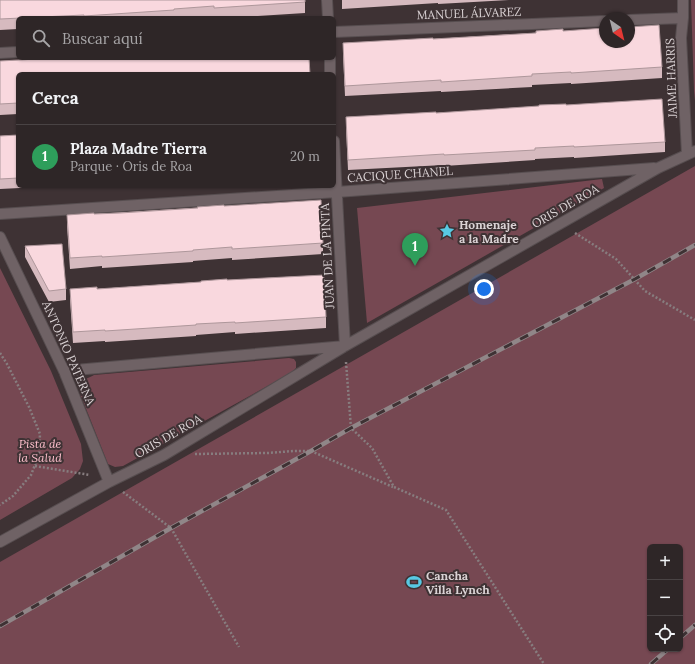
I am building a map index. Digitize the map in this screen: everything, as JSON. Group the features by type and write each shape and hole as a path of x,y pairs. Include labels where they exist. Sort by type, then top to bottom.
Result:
{"street":[{"path":"327,0 328,16"},
{"name":"JAIME HARRIS","path":"683,0 681,38 691,153"},
{"path":"635,20 683,18"},
{"name":"MANUEL ÁLVAREZ","path":"336,32 599,21"},
{"path":"0,53 16,52"},
{"path":"330,60 330,72"},
{"name":"ORIS DE ROA","path":"0,542 109,480 164,455 345,346 658,168 691,153"},
{"name":"CACIQUE CHANEL","path":"0,214 337,192 658,168"},
{"name":"JUAN DE LA PINTA","path":"336,175 345,346"},
{"name":"ANTONIO PATERNA","path":"0,237 64,371 109,480"},
{"name":"ORIS DE ROA","path":"64,371 345,346"}],"path":[{"path":"561,224 616,259 646,291 695,320"},
{"path":"345,346 351,428 372,448 394,487"},
{"path":"0,353 29,407 40,434 39,455 31,475 13,496 0,505"},
{"path":"194,454 311,451 446,510 544,664"},
{"path":"35,466 109,480 171,528 239,647"}],"green space":[{"path":"691,0 695,0 695,101 694,91"},
{"path":"695,166 695,664 0,664 0,562"},
{"path":"602,179 604,188 367,323 357,208"},
{"name":"Pista de la Salud","path":"0,268 51,371 81,444 83,461 80,469 72,478 0,520"},
{"path":"289,358 294,359 296,362 296,368 291,373 123,466 115,467 108,464 79,391 84,381 94,375"}],"building":[{"path":"0,0 305,0 305,2 214,8 214,6 84,16 16,16 16,18 0,19"},
{"path":"659,25 662,67 532,74 532,76 441,82 441,80 345,86 343,43 536,33 536,31 563,29 563,31 599,28 599,48 635,48 635,27"},
{"path":"309,60 310,72 16,72 16,103 0,104 0,61"},
{"path":"662,99 665,142 535,148 535,150 348,160 346,117"},
{"path":"16,135 16,178 0,179 0,136"},
{"path":"321,200 323,243 232,249 232,247 193,251 70,258 67,215"},
{"path":"62,244 66,289 49,291 25,246"},
{"path":"324,275 326,317 73,332 70,289 97,287 97,289 227,279"}],"railway":[{"path":"0,626 171,528 351,428 635,279 695,245"},
{"path":"683,635 695,625"},
{"path":"651,664 665,652"}],"place":[{"name":"Homenaje a la Madre","path":"447,231"},
{"name":"Plaza Madre Tierra","path":"415,266"},
{"name":"Cancha Villa Lynch","path":"414,582"}]}
